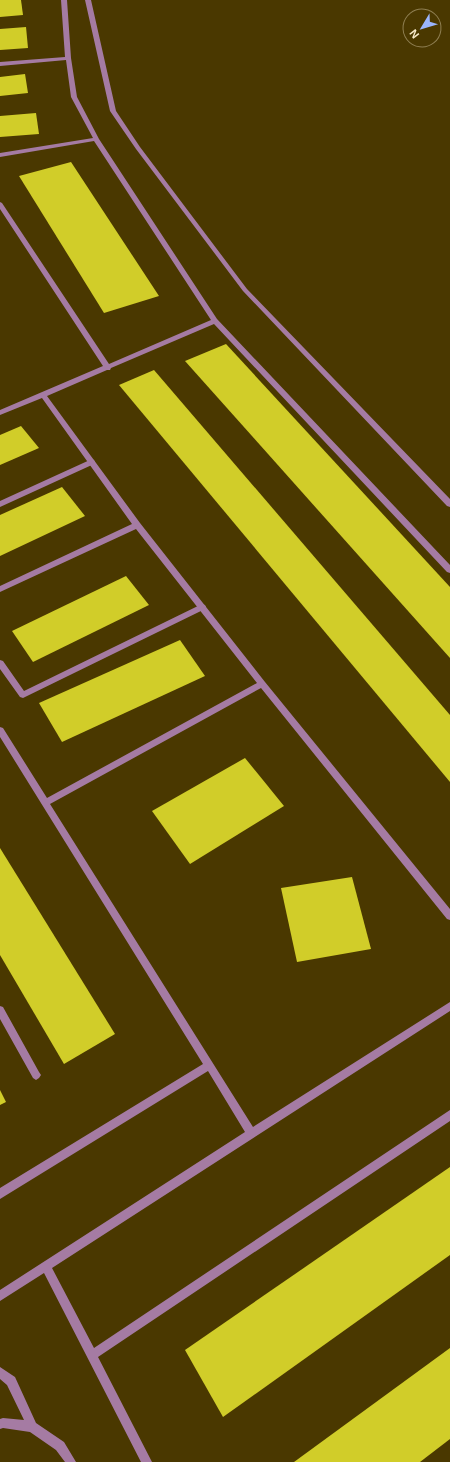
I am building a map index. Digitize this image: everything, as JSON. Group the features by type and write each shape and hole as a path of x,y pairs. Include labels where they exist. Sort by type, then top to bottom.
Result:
{"street":[{"path":"64,0 68,58 74,97 96,139 215,321 450,570"},
{"path":"88,0 113,111 138,148 245,290 450,504"},
{"path":"0,64 68,58"},
{"path":"0,155 96,139"},
{"path":"0,204 108,368"},
{"path":"0,414 215,321"},
{"path":"43,395 138,525 262,684 450,916"},
{"path":"0,504 92,462"},
{"path":"0,589 138,525"},
{"path":"0,663 23,695 202,607"},
{"path":"46,802 262,684"},
{"path":"0,730 252,1134"},
{"path":"0,1296 450,1006"},
{"path":"0,1010 36,1075"},
{"path":"0,1194 209,1065"},
{"path":"92,1355 450,1115"},
{"path":"46,1266 147,1462"},
{"path":"0,1372 11,1381 32,1427"},
{"path":"0,1424 3,1423 32,1427 60,1446 71,1462"}],"building":[{"path":"0,0 21,0 23,15 0,17"},
{"path":"26,27 28,48 0,50 0,29"},
{"path":"25,74 28,93 0,96 0,77"},
{"path":"36,113 39,134 0,137 0,116"},
{"path":"71,162 159,296 104,313 19,176"},
{"path":"226,344 450,587 450,658 185,361"},
{"path":"154,370 450,715 450,782 119,385"},
{"path":"21,426 39,448 0,465 0,435"},
{"path":"62,487 85,516 0,556 0,515"},
{"path":"126,576 149,605 33,662 12,631"},
{"path":"180,640 205,676 62,742 39,703"},
{"path":"245,758 284,806 190,864 152,811"},
{"path":"0,848 115,1034 64,1064 0,955"},
{"path":"352,877 371,949 297,962 281,888"},
{"path":"0,1090 6,1102 0,1105"},
{"path":"450,1167 450,1255 223,1417 185,1350"},
{"path":"450,1348 450,1439 420,1462 294,1462"}]}
